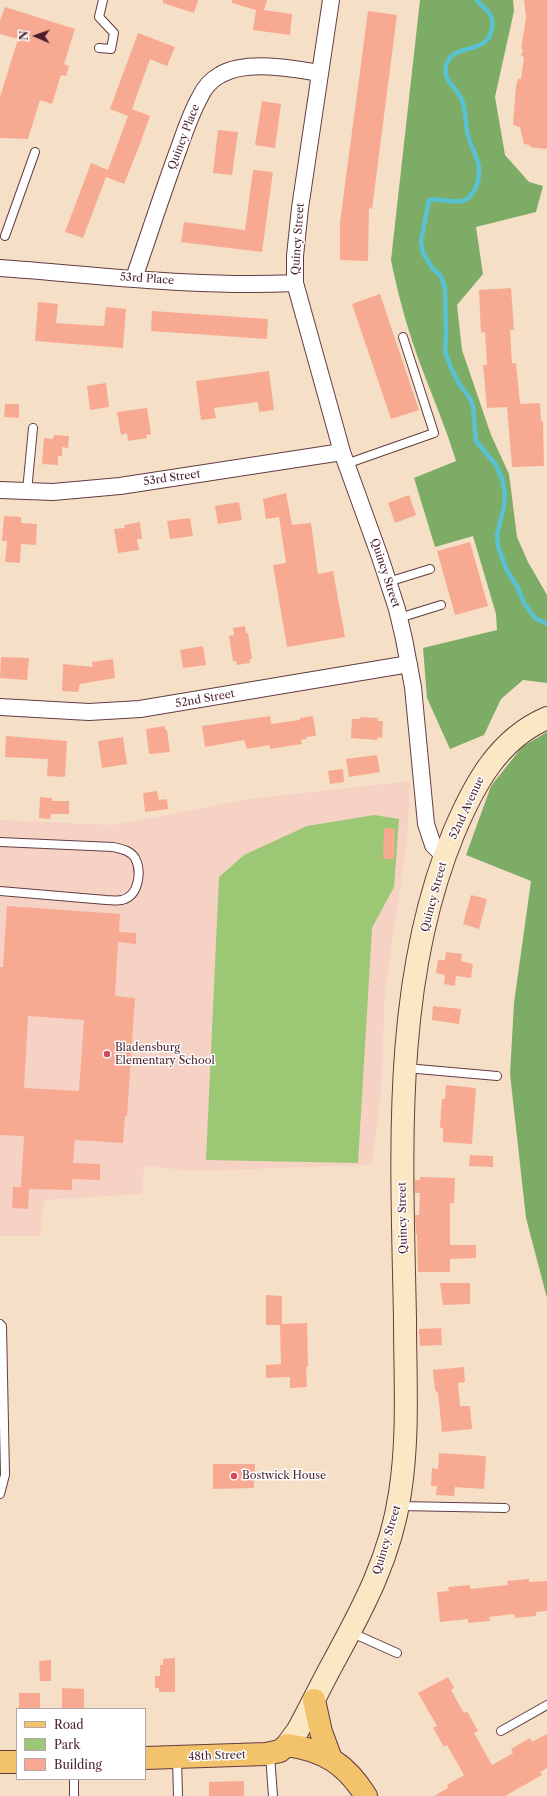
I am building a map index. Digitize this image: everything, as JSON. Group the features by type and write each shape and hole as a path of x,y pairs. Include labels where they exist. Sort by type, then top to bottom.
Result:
{"main road":[{"path":"314,1700 320,1732 331,1759 351,1775 366,1796"},
{"path":"279,1750 287,1756 309,1764 329,1774 341,1784 350,1796"},
{"name":"48th Street","path":"146,1758 279,1750 311,1750 331,1759"},
{"path":"0,1762 16,1762"}],"street":[{"name":"Quincy Street","path":"279,1750 294,1736 368,1599 388,1545 398,1506 403,1470 406,1428 402,1177 405,1068 409,1019 416,971 432,898 445,857 433,845 426,824 413,687 399,618 388,582 344,458 295,283 295,256 300,208 331,0"},
{"name":"Quincy Place","path":"134,278 174,160 192,113 200,96 209,83 220,75 245,68 281,68 319,73"},
{"name":"53rd Place","path":"0,268 258,285 295,283"},
{"name":"53rd Street","path":"0,490 53,492 120,486 344,458"},
{"name":"52nd Street","path":"0,707 89,712 140,709 409,664"},
{"name":"52nd Avenue","path":"445,857 468,802 485,770 500,751 517,736 547,718"}],"lane":[{"path":"99,48 111,49 114,33 99,17 103,0"},
{"path":"5,236 35,152"},
{"path":"344,458 434,433 403,337"},
{"path":"27,491 33,428"},
{"path":"388,582 430,569"},
{"path":"399,618 441,605"},
{"path":"0,842 113,847 126,850 134,857 138,870 138,884 133,894 122,900 0,891"},
{"path":"405,1068 498,1076"},
{"path":"0,1324 2,1326 5,1475 0,1494"},
{"path":"398,1506 505,1508"},
{"path":"350,1632 397,1653"},
{"path":"501,1731 547,1705"},
{"path":"275,1795 279,1750"},
{"path":"177,1757 178,1796"},
{"path":"74,1780 74,1796"}],"shaded area":[{"path":"410,781 407,841 385,991 381,1091 372,1165 195,1171 144,1166 142,1194 44,1200 40,1236 0,1236 0,820 114,825 249,799"}],"green space":[{"path":"420,0 513,0 514,11 495,97 505,155 529,182 543,186 536,212 476,227 483,274 457,305 462,350 491,435 509,474 517,537 528,562 547,595 547,683 523,680 501,699 484,735 450,749 427,698 423,648 497,630 496,614 473,536 435,547 414,478 456,461 412,340 400,300 391,260"},
{"path":"547,732 547,1298 526,1218 510,1074 514,1003 531,881 466,855 491,786 522,747"},
{"path":"374,815 399,819 394,887 372,928 358,1163 206,1160 219,877 244,855 307,826"}],"building":[{"path":"163,0 198,0 194,13 163,3"},
{"path":"232,0 267,0 264,10 292,14 290,35 253,30 256,10 232,3"},
{"path":"524,0 547,0 546,149 530,147 530,145 524,144 520,127 513,125 516,86 518,79 521,79 524,57 521,56 523,49 521,49 526,18"},
{"path":"5,7 75,29 64,64 69,66 66,76 61,75 52,104 40,100 28,139 0,138 0,97 18,39 0,34 0,21"},
{"path":"368,11 397,15 372,209 369,208 368,261 340,260 340,222"},
{"path":"138,33 175,47 167,66 150,59 132,109 150,116 138,149 124,184 106,177 83,238 65,232 91,163 108,170 128,116 110,109"},
{"path":"262,101 281,104 275,148 255,145"},
{"path":"218,130 238,132 232,175 213,173"},
{"path":"253,170 273,172 262,252 181,242 184,222 245,230"},
{"path":"511,288 514,330 510,330 512,363 516,363 520,404 540,403 541,421 543,421 544,466 512,467 507,407 487,408 483,365 487,365 485,332 481,333 479,290"},
{"path":"380,294 419,410 391,419 352,304"},
{"path":"38,302 58,304 56,323 104,326 106,307 126,309 123,348 35,341"},
{"path":"152,311 268,319 267,339 151,331"},
{"path":"269,371 274,410 259,412 258,402 214,408 216,418 201,420 196,381"},
{"path":"106,383 109,407 90,410 87,386"},
{"path":"5,404 19,404 19,418 4,417"},
{"path":"147,408 151,434 146,435 147,438 128,441 127,433 121,435 117,412"},
{"path":"54,435 69,436 68,448 62,447 62,456 58,456 58,465 42,464 44,438 53,439"},
{"path":"286,493 292,525 311,523 318,574 333,571 345,637 287,647 273,565 286,563 279,517 266,519 263,499"},
{"path":"409,495 416,515 395,523 388,503"},
{"path":"239,502 242,520 218,524 215,506"},
{"path":"4,516 21,517 21,523 37,524 36,545 21,544 20,563 5,562 7,541 2,541"},
{"path":"190,518 193,536 170,539 167,521"},
{"path":"140,522 142,539 137,539 139,550 118,553 114,529 125,528 124,525"},
{"path":"470,542 488,606 455,615 437,551"},
{"path":"245,626 246,633 248,633 252,659 249,660 250,663 237,665 236,661 233,661 229,636 234,635 233,628"},
{"path":"203,646 206,665 183,668 180,650"},
{"path":"1,657 29,658 27,680 0,678"},
{"path":"113,659 115,678 80,684 78,692 62,691 63,664 93,667 92,662"},
{"path":"270,716 271,724 300,720 300,718 313,716 316,736 306,737 307,739 301,740 302,744 270,749 270,745 247,749 244,740 205,747 202,726"},
{"path":"360,717 378,718 378,721 383,721 382,738 378,737 377,740 351,738 352,719 360,719"},
{"path":"165,726 165,730 167,730 170,752 149,754 146,729"},
{"path":"6,736 67,741 65,777 47,776 48,759 5,757"},
{"path":"123,737 127,764 102,768 98,741"},
{"path":"377,755 380,772 349,777 346,759"},
{"path":"343,769 344,782 330,784 328,771"},
{"path":"157,791 159,800 167,799 168,809 145,812 143,793"},
{"path":"40,797 52,798 52,801 69,801 69,814 51,814 50,819 39,818"},
{"path":"384,828 395,829 394,859 383,859"},
{"path":"471,895 487,899 479,929 463,924"},
{"name":"Bladensburg Elementary School","path":"7,906 120,914 119,932 136,933 136,944 118,942 115,996 135,998 127,1116 125,1116 123,1143 75,1140 73,1163 100,1164 100,1180 72,1179 72,1190 29,1189 28,1209 12,1208 13,1187 21,1187 24,1136 0,1135 0,967 3,967","holes":["28,1016 84,1020 79,1091 24,1088"]},
{"path":"446,952 462,954 461,961 473,964 471,978 456,976 455,986 444,984 445,975 436,973 438,960 445,960"},
{"path":"433,1006 461,1009 459,1024 432,1020"},
{"path":"446,1085 476,1088 472,1144 443,1142 443,1128 440,1128 442,1099 445,1099"},
{"path":"470,1155 493,1156 493,1167 469,1166"},
{"path":"420,1177 455,1178 454,1203 450,1203 450,1245 476,1245 476,1258 450,1259 450,1272 418,1272 415,1215 419,1215 420,1193 415,1193 415,1180 420,1180"},
{"path":"440,1283 470,1283 470,1304 443,1305"},
{"path":"266,1295 282,1296 282,1324 307,1323 307,1387 290,1388 290,1377 266,1378 266,1365 281,1364 280,1325 266,1325"},
{"path":"441,1328 442,1345 420,1346 419,1329"},
{"path":"464,1367 465,1382 458,1383 460,1406 470,1406 472,1429 442,1432 438,1393 435,1390 433,1370"},
{"path":"439,1453 486,1456 484,1489 455,1487 454,1496 436,1495 437,1486 431,1486 432,1468 438,1469"},
{"name":"Bostwick House","path":"213,1464 255,1464 254,1488 213,1489"},
{"path":"529,1579 529,1582 547,1581 547,1611 536,1612 536,1616 515,1618 514,1614 489,1617 490,1621 468,1623 468,1619 440,1622 437,1592 449,1591 448,1587 470,1585 470,1589 508,1585 507,1581"},
{"path":"175,1658 175,1692 159,1692 159,1688 155,1688 155,1676 160,1676 160,1665 163,1665 163,1659"},
{"path":"51,1660 51,1681 40,1681 39,1661"},
{"path":"448,1677 454,1688 451,1690 464,1713 467,1711 478,1731 474,1733 492,1765 513,1753 511,1749 530,1738 532,1742 547,1734 547,1768 540,1772 542,1775 505,1796 434,1796 448,1788 447,1785 464,1775 447,1745 444,1747 433,1728 437,1726 418,1693"},
{"path":"62,1688 84,1689 84,1708 62,1708"},
{"path":"19,1693 40,1693 40,1708 19,1708"},
{"path":"244,1781 244,1796 209,1796 209,1782"}],"waterway":[{"path":"477,0 488,11 492,18 492,26 489,37 483,43 453,55 449,59 446,66 446,76 463,102 466,127 479,168 477,184 473,193 465,200 456,202 438,199 429,200 421,241 423,253 433,269 441,276 445,288 445,351 451,368 460,385 470,398 473,407 476,441 496,465 502,479 505,494 504,506 497,535 498,546 507,571 517,586 524,603 535,618 547,624"}],"place":[{"name":"Bladensburg Elementary School","path":"107,1054"},
{"name":"Bostwick House","path":"234,1476"}]}
